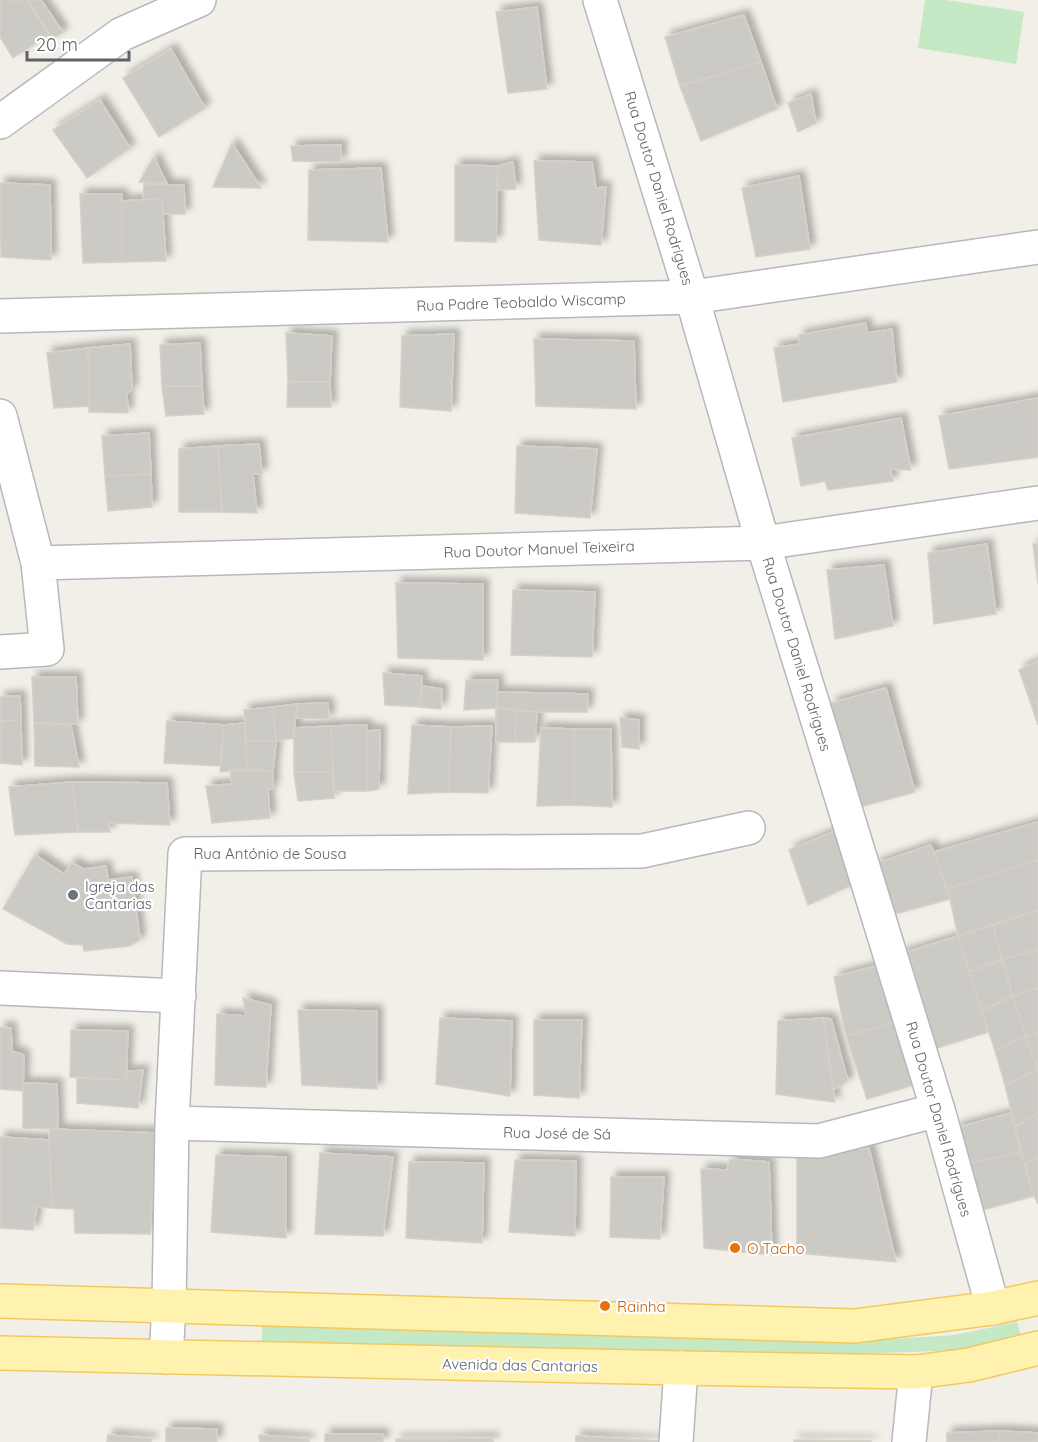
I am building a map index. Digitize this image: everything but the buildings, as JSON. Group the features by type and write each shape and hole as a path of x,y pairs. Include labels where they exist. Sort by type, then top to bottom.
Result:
{"main road":[{"path":"0,1300 855,1326 993,1308 1038,1298"},
{"name":"Avenida das Cantarias","path":"0,1353 916,1372 969,1365 1038,1348"}],"street":[{"path":"0,122 122,34 199,0"},
{"name":"Rua Doutor Daniel Rodrígues","path":"600,0 693,297 763,543 938,1110 993,1308"},
{"name":"Rua Padre Teobaldo Wiscamp","path":"0,316 693,297 1038,248"},
{"path":"0,416 38,563 47,649 0,652"},
{"name":"Rua Doutor Manuel Teixeira","path":"38,563 763,543 1038,503"},
{"name":"Rua António de Sousa","path":"166,1357 172,1123 185,854 642,851 748,828"},
{"path":"0,988 179,996"},
{"name":"Rua José de Sá","path":"172,1123 819,1140 938,1110"},
{"path":"676,1442 681,1368"},
{"path":"909,1442 916,1372"}],"green space":[{"path":"925,0 946,0 1024,12 1016,64 918,48"},
{"path":"1017,1322 1021,1336 981,1347 924,1352 817,1354 262,1341 262,1326 862,1341 955,1335"}],"place":[{"name":"Igreja das Cantarias","path":"73,895"},
{"name":"O Tacho","path":"735,1248"},
{"name":"Rainha","path":"605,1306"}]}
